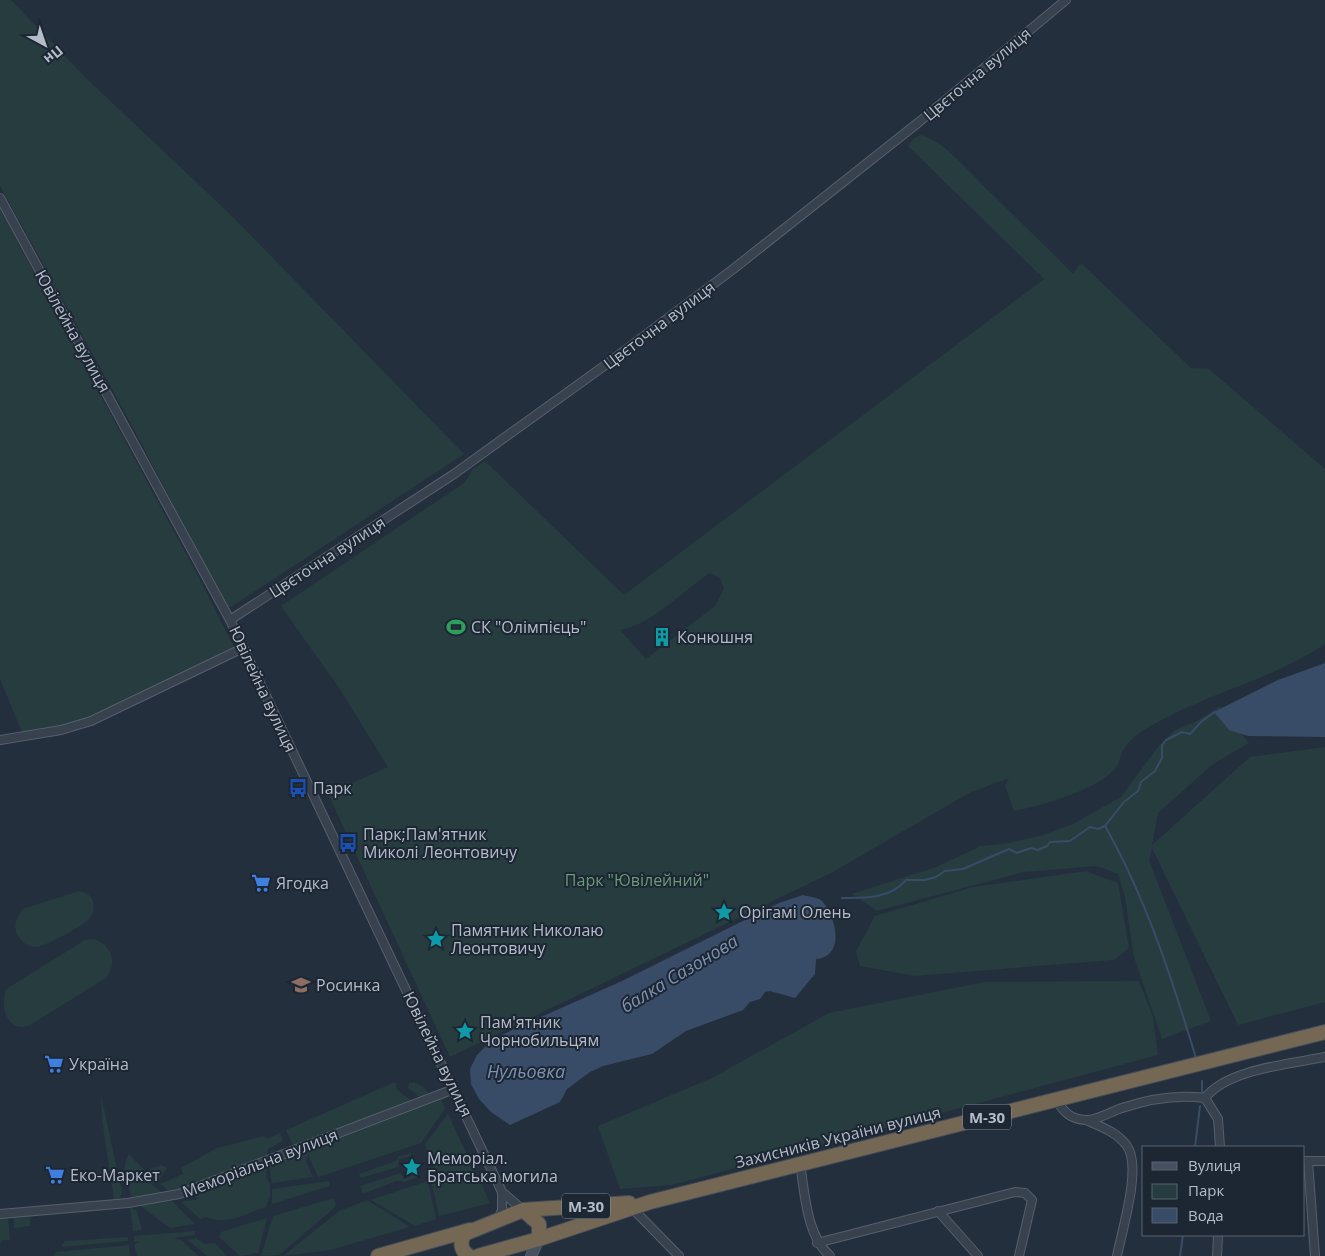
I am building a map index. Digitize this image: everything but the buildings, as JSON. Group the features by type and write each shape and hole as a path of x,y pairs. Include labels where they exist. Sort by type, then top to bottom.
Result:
{"highway":[{"name":"Захисників України вулиця","path":"532,1251 650,1202 1325,1032"},
{"name":"Захисників України вулиця","path":"523,1210 650,1202"},
{"name":"М-30","path":"378,1256 494,1223 523,1210"},
{"path":"523,1210 538,1224 532,1251"},
{"path":"469,1256 461,1248 461,1240 464,1234 470,1230"},
{"name":"М-30","path":"478,1256 532,1251"}],"street":[{"name":"Цвєточна вулиця","path":"230,620 454,474 604,366 732,270 919,122 1066,0"},
{"name":"Ювілейна вулиця","path":"0,198 230,620 502,1192 523,1210"},
{"path":"0,740 61,730 91,721 243,648"},
{"path":"1205,1098 1211,1090 1234,1078 1325,1057"},
{"name":"Меморіальна вулиця","path":"0,1214 128,1203 179,1194 454,1089"},
{"path":"1088,1121 1146,1101 1179,1095 1205,1098"},
{"path":"1205,1098 1218,1119 1220,1146"},
{"path":"1056,1100 1064,1112 1119,1136 1132,1154 1134,1170 1117,1256"},
{"path":"1315,1256 1306,1161 1325,1161"},
{"path":"800,1164 818,1243 830,1256"},
{"name":"Ювілейна вулиця","path":"494,1223 500,1217 502,1210 502,1192"},
{"path":"818,1243 1007,1194 1025,1194 1032,1200 1019,1256"},
{"path":"632,1208 680,1256"},
{"path":"938,1211 978,1256"},
{"path":"1217,1256 1218,1236"}],"green space":[{"path":"0,0 11,0 86,78 231,215 464,454 231,607 227,607 123,409 0,186"},
{"name":"Парк \"Ювілейний\"","path":"921,135 941,145 960,161 1073,274 1079,265 1082,264 1191,368 1209,369 1325,469 1325,644 1285,667 1201,701 1149,727 1129,742 1122,752 1118,764 1109,774 1084,789 1054,801 1014,811 1005,786 1009,778 971,792 831,873 450,1057 328,794 388,767 339,688 281,606 464,483 473,469 485,461 624,595 1044,279 908,146 914,138","holes":["710,573 720,578 724,589 715,606 646,659 620,630 644,621"]},
{"path":"0,209 199,578 236,651 119,709 24,737 0,679"},
{"path":"1220,706 1249,743 1213,764 1158,813 1152,845 1250,757 1325,747 1325,1002 1238,1025 1152,848 1149,860 1211,1021 1162,1039 1134,957 1125,897 1118,874 1097,866 1024,872 877,911 852,894 936,867 981,846 1040,836 1073,824 1121,797 1157,748 1175,730 1199,720"},
{"path":"1086,871 1118,883 1129,948 1114,960 914,976 860,966 856,951 875,916 973,887"},
{"path":"79,891 91,897 93,901 92,913 87,921 64,935 40,946 30,946 20,939 16,931 16,924 17,918 23,909"},
{"path":"94,939 105,946 111,955 112,966 106,978 30,1025 22,1027 16,1026 11,1022 5,1011 4,996 6,989 85,940"},
{"path":"1139,981 1153,1017 1158,1055 672,1185 620,1189 598,1126 712,1078 829,1013 985,982"},
{"path":"395,1082 397,1090 412,1101 293,1146 286,1130"},
{"path":"414,1082 423,1087 428,1093 420,1097 408,1088 409,1083"},
{"path":"101,1095 122,1192 120,1198 114,1199 102,1120"},
{"path":"441,1098 445,1109 421,1143 318,1177 306,1150"},
{"path":"448,1114 475,1172 436,1174 425,1144"},
{"path":"280,1133 283,1141 268,1149 267,1156 250,1163 260,1167 267,1165 266,1178 270,1183 270,1196 266,1207 230,1219 216,1220 206,1217 200,1219 181,1202 198,1199 194,1194 189,1195 193,1193 189,1186 169,1191 160,1184 183,1174 181,1168 217,1148 264,1136 267,1139"},
{"path":"305,1149 308,1155 306,1161 313,1177 272,1183 269,1165"},
{"path":"414,1153 413,1156 399,1159 398,1167 361,1178 359,1174 396,1161 399,1156"},
{"path":"129,1154 145,1171 161,1165 167,1168 158,1181 151,1184 163,1193 131,1197 125,1170 126,1159"},
{"path":"401,1173 404,1179 418,1173 420,1176 405,1182 396,1181 363,1194 360,1186"},
{"path":"478,1176 490,1203 439,1216 431,1181"},
{"path":"329,1181 330,1186 272,1204 272,1189"},
{"path":"428,1181 436,1219 415,1226 371,1200"},
{"path":"334,1198 336,1205 334,1208 279,1255 261,1256 273,1216"},
{"path":"171,1200 195,1224 170,1228 139,1205"},
{"path":"367,1200 410,1227 330,1250 283,1256 339,1211"},
{"path":"115,1206 116,1209 30,1217 30,1226 14,1228 13,1216"},
{"path":"130,1207 137,1211 142,1230 133,1231"},
{"path":"8,1217 10,1240 3,1240 0,1244 0,1218"},
{"path":"267,1218 258,1253 240,1256 219,1237 221,1232"},
{"path":"195,1231 195,1235 174,1238 181,1240 199,1256 137,1256 134,1245 140,1241 134,1242 134,1236"},
{"path":"128,1237 128,1241 61,1247 65,1241"},
{"path":"196,1238 205,1244 215,1243 227,1256 207,1256 188,1240"},
{"path":"129,1245 130,1256 53,1256 56,1252"}],"water":[{"path":"1325,663 1325,737 1248,736 1229,730 1214,712 1278,680"},
{"name":"Нульовка","path":"803,895 822,901 831,916 836,934 832,951 816,959 815,974 795,998 770,991 765,992 760,999 750,1002 743,1010 686,1031 652,1054 603,1066 590,1072 567,1089 560,1102 510,1125 491,1112 479,1099 471,1084 470,1069 477,1055 492,1040 622,981 779,903"}],"waterway":[{"name":"балка Сазонова","path":"842,898 885,894 900,886 906,880 925,880 936,877 945,871 963,869 1009,849 1017,853 1031,848 1038,850 1047,846 1050,842 1070,841 1090,827 1098,829 1105,826 1124,802 1138,791 1141,782 1155,771 1162,758 1162,745 1166,740 1182,732 1190,734 1202,721 1215,712"},
{"path":"1105,826 1120,853 1157,939 1196,1058"},
{"path":"1202,1081 1202,1094"},
{"path":"1195,1146 1200,1106"},
{"path":"1180,1256 1183,1236"}],"place":[{"name":"СК \"Олімпієць\"","path":"456,627"},
{"name":"Конюшня","path":"662,637"},
{"name":"Парк","path":"298,788"},
{"name":"Парк;Пам'ятник Миколі Леонтовичу","path":"348,843"},
{"name":"Ягодка","path":"261,883"},
{"name":"Орігамі Олень","path":"724,912"},
{"name":"Памятник Николаю Леонтовичу","path":"436,939"},
{"name":"Росинка","path":"301,985"},
{"name":"Пам'ятник Чорнобильцям","path":"465,1031"},
{"name":"Україна","path":"54,1064"},
{"name":"Меморіал. Братська могила","path":"412,1167"},
{"name":"Еко-Маркет","path":"55,1175"}]}
